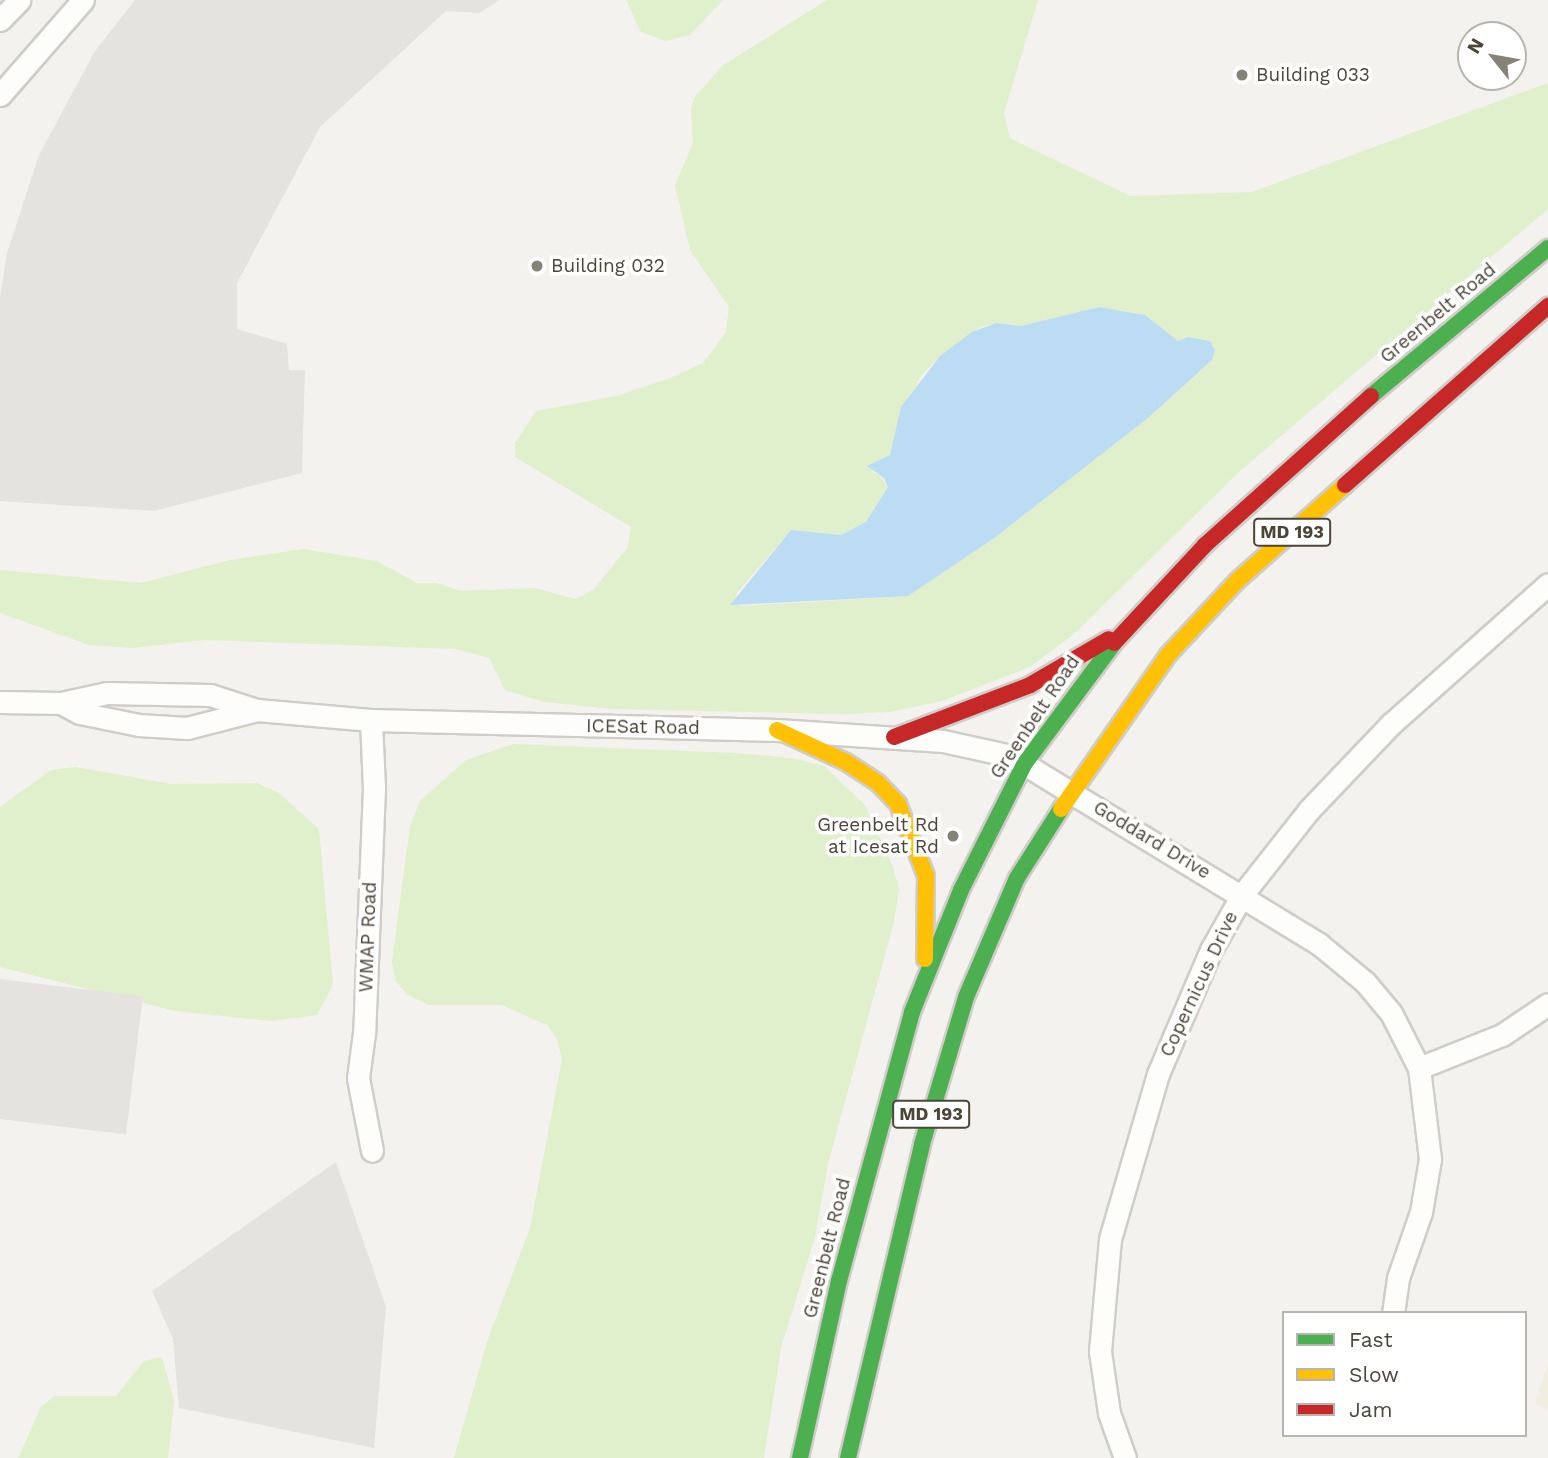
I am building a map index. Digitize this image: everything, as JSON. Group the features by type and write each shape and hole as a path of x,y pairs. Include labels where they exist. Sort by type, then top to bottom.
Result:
{"main road":[{"name":"Greenbelt Road","path":"800,1458 839,1280 892,1076 925,978 961,890 1026,763 1128,628 1261,491 1548,248"},
{"name":"MD 193","path":"848,1458 922,1144 966,997 1017,878 1071,791 1168,655 1237,581 1548,306"},
{"path":"894,737 1030,685 1128,628"},
{"path":"777,730 846,762 878,783 898,804 914,836 926,876 925,978"}],"street":[{"path":"0,20 19,0"},
{"path":"0,95 83,0"},
{"name":"Copernicus Drive","path":"1125,1458 1109,1413 1100,1351 1110,1239 1175,1029 1242,895 1293,828 1371,744 1548,584"},
{"name":"ICESat Road","path":"0,702 61,703 107,693 210,695 257,710 371,720 777,730 894,737 972,745 1026,763"},
{"name":"ICESat Road","path":"61,703 80,713 128,723 187,728 257,710"},
{"name":"WMAP Road","path":"371,720 374,788 365,1033 358,1078 372,1151"},
{"name":"Goddard Drive","path":"1026,763 1319,944 1365,982 1404,1033 1419,1068 1430,1159 1421,1212 1396,1286 1393,1311"},
{"path":"1419,1068 1502,1035 1548,1004"}],"shaded area":[{"path":"135,0 500,0 479,13 446,11 320,127 237,283 237,329 287,344 289,370 305,370 302,473 154,511 0,501 0,298 7,253 39,155 95,51"},
{"path":"0,979 143,997 126,1135 0,1119"},
{"path":"336,1162 386,1307 374,1448 179,1408 173,1339 152,1291"},
{"path":"1548,1363 1548,1411 1535,1403"}],"green space":[{"path":"626,0 723,0 690,35 666,41 641,32"},
{"path":"827,0 1038,0 1004,113 1010,138 1130,196 1252,192 1548,83 1548,209 1241,470 1074,634 1030,667 942,701 890,712 843,714 612,709 544,702 505,690 489,658 455,649 205,640 132,648 89,645 0,613 0,570 141,583 230,560 304,549 377,561 417,583 437,583 461,591 535,588 575,599 593,590 628,547 631,527 515,457 515,443 536,411 616,396 668,379 703,363 726,332 729,307 690,250 675,185 693,143 691,108 695,97 722,66","holes":["1099,307 1140,314 1178,341 1188,337 1211,341 1215,350 1212,360 1148,418 993,539 908,596 741,606 736,594 791,530 841,535 866,523 888,487 880,475 872,472 890,455 920,377 940,356 981,327 996,323 1021,326"]},
{"path":"513,744 736,753 792,758 824,766 865,805 893,867 899,889 894,922 828,1164 815,1237 781,1348 764,1458 454,1458 488,1339 530,1228 562,1059 557,1039 547,1025 502,1005 428,1005 407,994 395,980 392,961 410,826 420,801 466,760"},
{"path":"76,767 171,784 257,783 279,793 319,829 333,985 317,1015 271,1021 175,1011 0,967 0,807 51,770"},
{"path":"162,1357 174,1401 168,1458 18,1458 41,1407 54,1396 116,1396 144,1361"}],"water":[{"path":"1099,307 1145,315 1178,341 1188,337 1210,341 1215,350 1212,360 1148,418 993,539 908,596 730,605 791,530 841,535 866,522 888,487 884,478 867,466 890,455 901,407 940,356 972,332 996,323 1021,326"}],"traffic: fast":[{"path":"1371,396 1548,248"},
{"path":"800,1458 839,1281 912,1012 961,890 1025,763 1114,643"},
{"path":"848,1458 922,1144 966,997 1017,878 1061,809"}],"traffic: slow":[{"path":"1061,809 1168,655 1237,581 1345,485"},
{"path":"777,730 846,762 878,783 898,804 926,876 925,959"}],"traffic: jam":[{"path":"1345,485 1548,306"},
{"path":"1114,643 1205,545 1371,396"},
{"path":"894,737 1030,685 1109,639"}],"place":[{"name":"Building 033","path":"1242,75"},
{"name":"Building 032","path":"537,266"},
{"name":"Greenbelt Rd at Icesat Rd","path":"953,836"}]}
